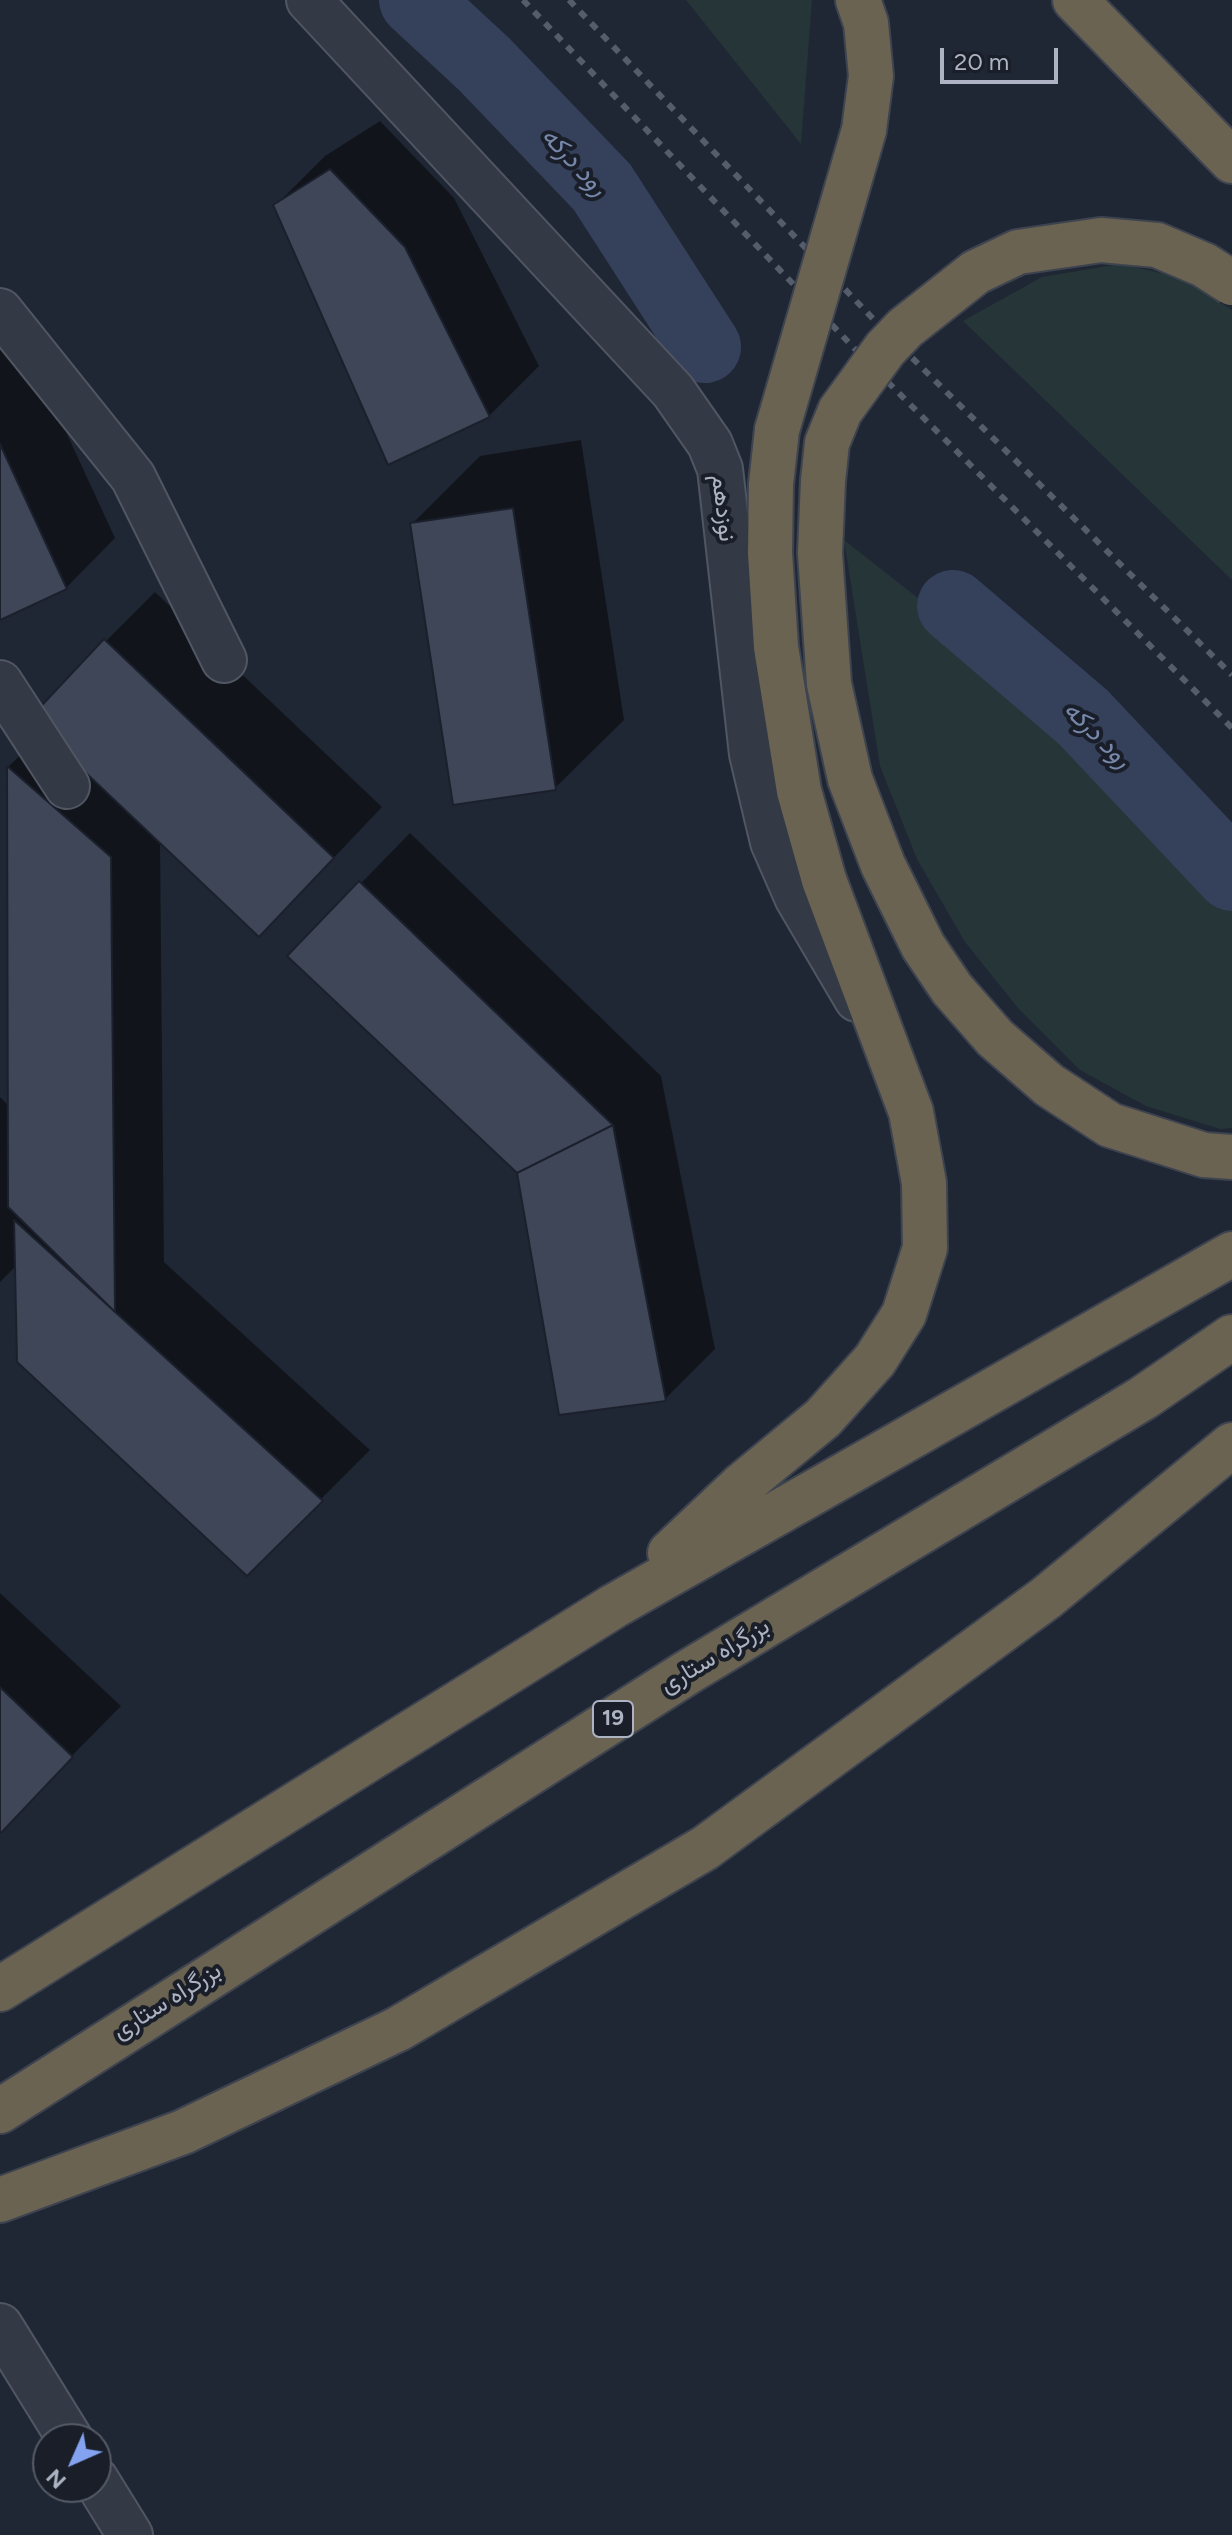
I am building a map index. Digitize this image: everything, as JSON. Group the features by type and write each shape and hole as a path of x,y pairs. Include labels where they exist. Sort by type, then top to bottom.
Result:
{"highway":[{"path":"614,1606 742,1485 823,1418 875,1360 904,1314 925,1248 924,1183 911,1112 824,880 799,791 776,647 770,553 771,484 777,430 864,130 871,76 866,23 858,0"},
{"path":"1075,0 1232,161"},
{"path":"1232,283 1204,265 1157,245 1101,240 1018,252 976,272 905,328 885,349 840,411 827,443 820,553 829,684 850,779 883,865 923,946 952,989 995,1038 1049,1085 1110,1125 1204,1155 1232,1157"},
{"path":"0,1989 614,1606 1232,1254"},
{"name":"بزرگراه ستاری","path":"0,2111 688,1672 1143,1398 1232,1337"},
{"path":"0,2200 183,2132 398,2029 705,1848 1046,1598 1232,1445"}],"street":[{"name":"نوزدهم","path":"309,0 673,391 699,423 720,469 752,754 773,842 797,897 885,1044"},
{"path":"0,311 133,477 224,660"},
{"path":"0,683 67,786"},
{"path":"0,2326 60,2423"},
{"path":"110,2503 130,2535"}],"shaded area":[{"path":"686,0 812,0 801,144"},
{"path":"1119,264 1180,277 1232,310 1232,580 963,321 1042,277"},
{"path":"844,540 978,645 1107,765 1232,897 1232,1128 1220,1129 1146,1106 1080,1070 1018,1008 965,942 917,859 880,766"}],"building":[{"path":"330,169 405,247 490,417 388,465 273,205"},
{"path":"0,444 67,589 0,620"},
{"path":"513,508 556,790 453,805 410,523"},
{"path":"104,639 334,858 259,937 29,719"},
{"path":"7,766 111,857 115,1312 8,1207"},
{"path":"359,881 613,1125 517,1173 287,956"},
{"path":"613,1125 666,1401 559,1415 517,1173"},
{"path":"14,1220 323,1501 247,1576 17,1362"},
{"path":"0,1687 73,1757 1,1833 0,1832"}],"waterway":[{"name":"رود درکه","path":"415,0 484,64 602,187 705,347"},
{"name":"رود درکه","path":"953,606 1083,717 1232,875"}],"railway":[{"path":"523,0 854,348 1232,728"},
{"path":"569,0 880,326 1232,675"}]}
